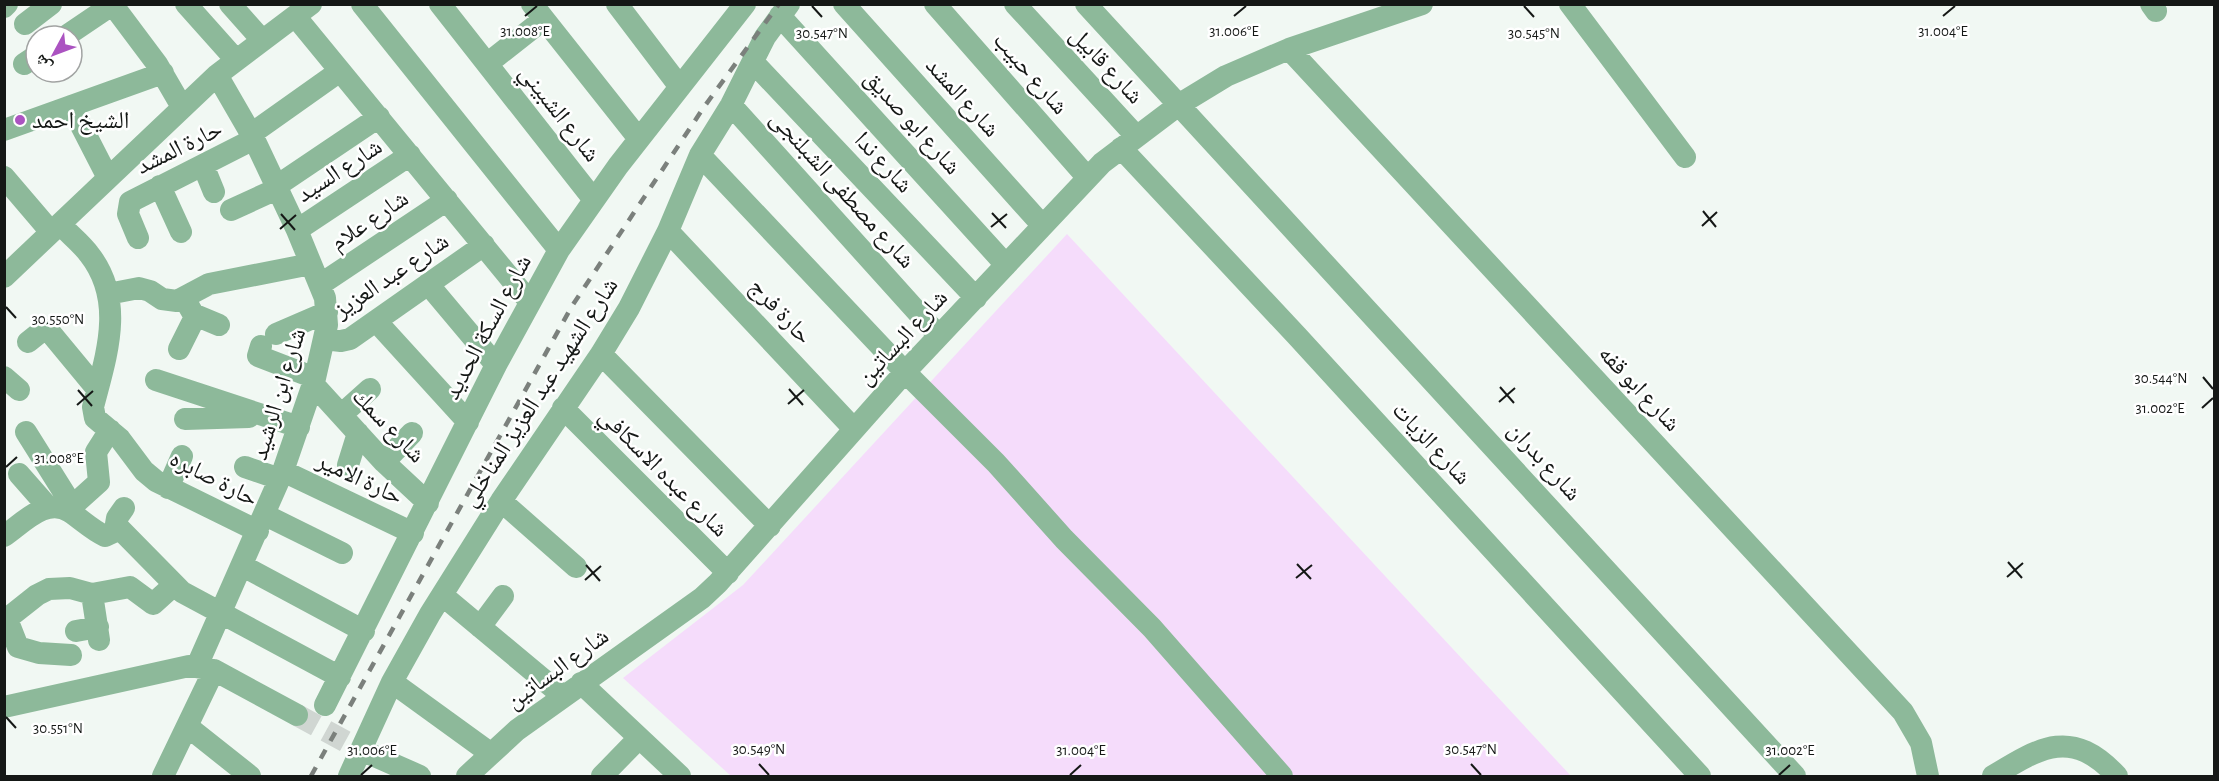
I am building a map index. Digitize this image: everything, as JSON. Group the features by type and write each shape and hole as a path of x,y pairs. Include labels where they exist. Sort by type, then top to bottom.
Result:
{"street":[{"path":"25,24 51,4"},
{"path":"186,4 236,60"},
{"path":"230,4 262,40"},
{"path":"362,4 559,250"},
{"name":"شارع الشبيني","path":"440,4 594,200"},
{"path":"617,4 680,87"},
{"name":"شارع المشد","path":"844,4 1042,225"},
{"name":"شارع حبيب","path":"934,4 1087,177"},
{"name":"شارع قابيل","path":"1015,4 1128,142"},
{"name":"شارع بدران","path":"1086,4 1796,777"},
{"name":"شارع البساتين","path":"467,777 490,753 563,696 702,598 771,526 905,372 1042,225 1087,177 1128,142 1180,104 1226,76 1289,49 1422,4"},
{"path":"1570,4 1685,157"},
{"path":"84,24 112,5 163,73 182,107"},
{"name":"شارع السكة الحديد","path":"326,705 529,300 559,250 594,200 738,7"},
{"path":"4,277 182,107 236,60 302,9 340,70 529,300"},
{"name":"شارع الشهيد عبد العزيز المناخلي","path":"349,777 392,682 442,595 501,501 601,354 629,308 668,231 700,155 731,105 765,37 784,10"},
{"name":"شارع ابو صديق","path":"784,10 1006,265"},
{"path":"487,64 538,12 639,139"},
{"name":"شارع ابو قفه","path":"1289,49 1904,712 1921,743 1928,777"},
{"name":"شارع ندا","path":"753,62 976,298"},
{"name":"حارة المشد","path":"138,238 128,214 128,206 133,200 253,137 340,70"},
{"path":"5,130 163,73"},
{"name":"شارع ابن الرشيد","path":"172,772 221,614 262,523 299,428 314,381 324,339 327,312 321,284 278,187 218,75"},
{"name":"شارع مصطفى الشبلنجى","path":"731,105 939,336"},
{"path":"71,106 108,178"},
{"path":"231,210 278,187 379,117"},
{"name":"شارع الزيات","path":"1128,142 1297,336 1700,777"},
{"name":"شارع السيد","path":"297,230 410,155"},
{"path":"700,155 905,372 996,463 1064,539 1152,628 1282,777"},
{"path":"203,165 214,192"},
{"name":"حارة صابره","path":"4,177 13,201 56,228 89,254 108,294 120,344 97,389 93,413 98,422 110,430 144,471 198,514 262,523 342,553"},
{"path":"160,186 181,232"},
{"name":"شارع علام","path":"321,284 447,200"},
{"name":"حارة فرج","path":"668,231 854,429"},
{"name":"شارع عبد العزيز","path":"324,339 345,340 376,321 484,245"},
{"path":"179,349 190,307 200,288 219,281 311,264"},
{"path":"428,284 496,365"},
{"path":"108,294 139,288 190,307 219,325"},
{"path":"314,381 258,356 268,340 327,312"},
{"path":"376,321 468,422"},
{"path":"28,342 43,330 49,331 97,389"},
{"path":"601,354 771,526"},
{"path":"156,380 299,428"},
{"name":"شارع سمك","path":"314,381 341,415 384,462 428,503"},
{"path":"341,415 370,389"},
{"name":"شارع عبده الاسكافي","path":"563,408 728,573"},
{"path":"185,419 232,425 266,416"},
{"path":"4,536 63,508 99,482 96,452 110,430"},
{"path":"26,432 63,508"},
{"path":"348,465 358,433"},
{"path":"384,462 412,433"},
{"path":"168,488 182,456"},
{"name":"حارة الامير","path":"245,467 281,475 413,533"},
{"path":"19,474 105,538"},
{"path":"501,501 576,567"},
{"path":"105,538 124,508"},
{"path":"105,538 123,530 174,585 221,614 340,677"},
{"path":"243,566 364,631"},
{"path":"71,655 39,653 18,647 6,620 41,592 49,589 70,588 92,594 130,587 153,604 174,585"},
{"path":"91,633 92,594"},
{"path":"442,595 563,696"},
{"path":"480,627 503,596"},
{"path":"4,707 181,667 206,668 297,715"},
{"path":"392,682 490,753"},
{"path":"581,683 678,776"},
{"path":"187,726 250,777"},
{"path":"602,777 639,738"},
{"path":"1993,777 2032,753 2051,748 2070,747 2095,754 2118,777"},
{"path":"361,750 420,777"}],"shaded area":[{"path":"1067,234 1571,776 731,776 623,678 743,585"}],"tunnel":[{"path":"297,715 361,750"}],"railway":[{"path":"311,776 572,306 704,107 779,4"}],"place":[{"name":"الشيخ احمد","path":"20,120"}]}
